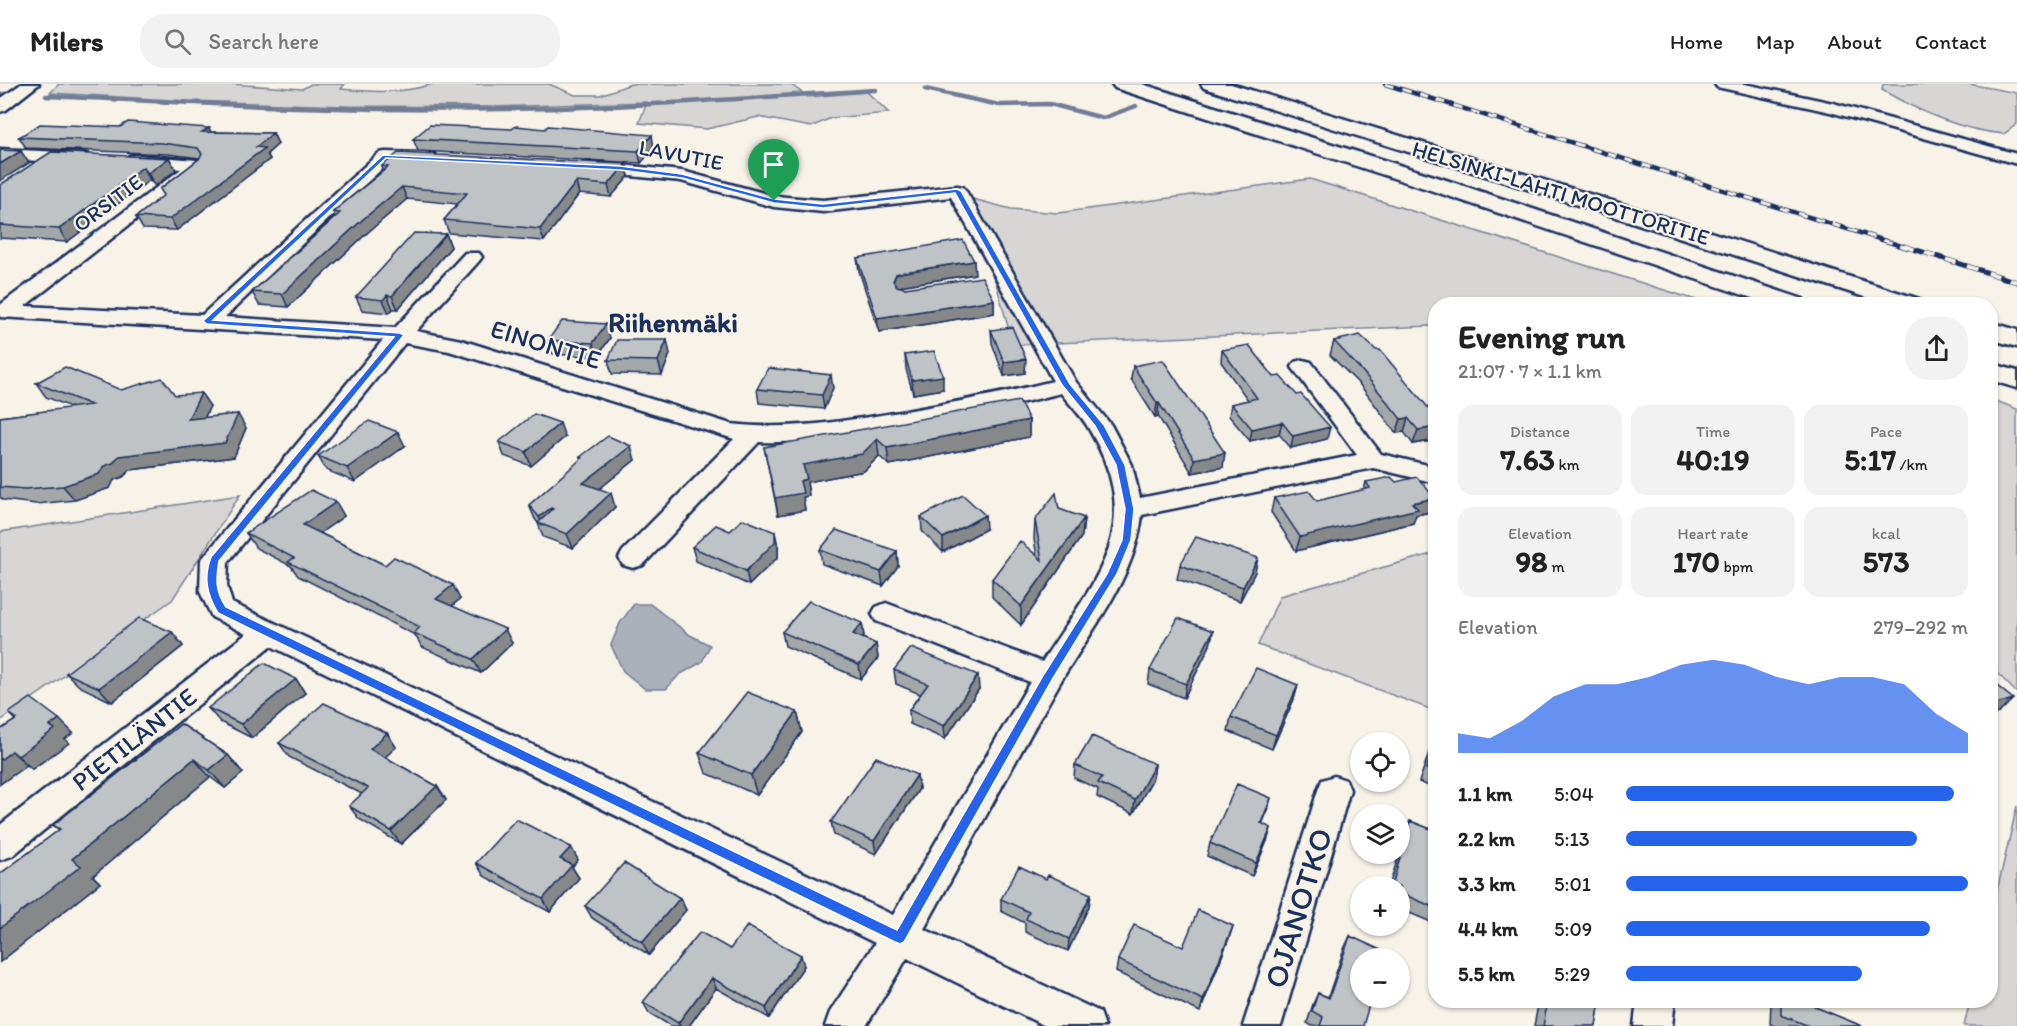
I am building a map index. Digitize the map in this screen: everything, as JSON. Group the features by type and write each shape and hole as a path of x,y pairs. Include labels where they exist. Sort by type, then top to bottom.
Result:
{"highway":[{"name":"HELSINKI-LAHTI MOOTTORITIE","path":"1122,84 1429,182 1773,297"},
{"name":"HELSINKI-LAHTI MOOTTORITIE","path":"1211,84 1640,217 1888,297"},
{"path":"1998,333 2017,339"},
{"path":"1998,374 2017,380"}],"street":[{"path":"0,107 31,84"},
{"path":"1723,84 1833,108 2017,159"},
{"name":"ORSITIE","path":"0,154 100,158"},
{"path":"27,174 55,156"},
{"path":"207,321 385,156 450,159"},
{"name":"ORSITIE","path":"3,311 197,165 122,159"},
{"name":"LAVUTIE","path":"575,166 620,168 682,176 774,201 823,206 957,191 996,280 1066,385"},
{"path":"472,257 400,335 215,560 211,582 214,598 222,610 1086,1026"},
{"name":"EINONTIE","path":"3,311 207,321 400,335 453,345 729,431 752,435 820,433 1019,397 1066,385"},
{"path":"1303,367 1373,460"},
{"path":"844,1026 900,938 1048,677 1112,574 1126,540 1130,509 1120,465 1099,425 1066,385"},
{"path":"633,558 752,435"},
{"path":"1130,509 1373,460 1428,473"},
{"path":"886,614 1048,677"},
{"name":"PIETILÄNTIE","path":"0,845 268,633"},
{"name":"OJANOTKO","path":"1262,1026 1335,790"},
{"path":"1653,1026 1655,1008"}],"shaded area":[{"path":"59,84 231,84 302,89 311,84 345,84 341,89 387,91 432,84 549,84 575,95 600,95 631,84 790,84 808,97 867,92 889,113 831,118 811,127 758,117 707,129 639,123 647,102 494,107 346,106 189,101 50,93"},
{"path":"1883,84 1969,84 2017,93 2017,124 2004,134 1972,129 1926,113 1896,98 1882,90"},
{"path":"1310,179 1687,297 1428,297 1428,326 1013,345 973,199 1011,209 1058,213"},
{"path":"1998,402 2017,409 2017,693 1998,674"},
{"path":"240,495 172,600 0,721 0,532"},
{"path":"1428,555 1428,708 1258,645 1280,596"},
{"path":"634,604 650,604 690,635 710,645 702,662 679,675 666,689 645,689 623,671 611,645 620,623"},
{"path":"2017,806 2017,1026 1964,1026 1968,1008 1998,1008 1998,886"}],"building":[{"path":"128,122 209,128 202,132 273,133 256,147 265,148 170,219 136,217 164,195 160,189 199,159 202,154 198,148 162,143 19,137 40,124 120,127"},
{"path":"430,125 512,129 516,126 545,129 548,126 652,135 638,151 413,139"},
{"path":"0,150 21,151 0,164"},
{"path":"51,152 169,158 148,173 143,167 59,229 0,225 0,185"},
{"path":"398,153 626,164 608,185 576,182 540,229 444,220 467,193 402,187 362,220 282,294 252,292 340,213 333,212 388,167 382,166"},
{"path":"414,233 446,234 392,296 387,295 383,300 356,297"},
{"path":"963,240 974,261 904,272 896,274 893,281 897,286 905,288 982,277 994,300 877,318 857,258"},
{"path":"562,321 606,324 593,343 548,340"},
{"path":"1012,327 1026,359 1004,362 991,330"},
{"path":"1360,335 1376,350 1380,350 1428,407 1428,428 1418,430 1408,418 1401,419 1334,341"},
{"path":"617,340 667,340 658,361 608,360"},
{"path":"1249,345 1274,377 1280,376 1297,395 1301,394 1330,427 1293,436 1282,422 1252,429 1231,404 1257,398 1222,350"},
{"path":"934,351 943,376 912,380 905,355"},
{"path":"1163,360 1225,453 1194,459 1133,366"},
{"path":"65,367 121,390 162,378 175,395 201,393 188,419 238,414 225,443 119,456 113,463 104,466 99,474 63,486 25,489 0,487 0,417 91,405 36,383"},
{"path":"768,368 831,375 822,395 757,389"},
{"path":"1019,401 1029,420 887,448 877,439 862,454 803,465 807,479 800,481 803,493 775,498 764,447"},
{"path":"534,414 560,423 526,452 499,442"},
{"path":"369,421 398,432 347,468 318,456"},
{"path":"608,436 631,446 583,483 611,493 567,534 538,523 553,509 551,508 539,517 529,505 582,458 580,457"},
{"path":"1391,477 1396,482 1417,477 1428,490 1428,500 1412,503 1418,509 1300,537 1274,498 1309,491 1317,501 1370,488 1366,482"},
{"path":"311,490 336,502 303,525 385,565 394,557 453,585 436,599 505,629 473,659 414,633 420,627 288,562 294,558 246,533"},
{"path":"1056,493 1059,509 1084,518 1021,606 992,579 1020,541 1042,560 1035,520"},
{"path":"963,495 985,515 943,538 921,517"},
{"path":"743,519 775,532 775,542 746,571 692,547 716,525 730,531"},
{"path":"836,530 897,551 881,572 820,550"},
{"path":"1196,537 1258,558 1243,587 1180,565"},
{"path":"809,601 862,623 853,634 876,644 859,665 782,632"},
{"path":"139,618 172,632 99,688 66,673"},
{"path":"1178,618 1213,631 1186,684 1150,670"},
{"path":"911,648 978,675 944,726 909,710 928,684 894,670"},
{"path":"264,663 296,679 241,724 208,708"},
{"path":"1256,668 1298,685 1276,735 1231,717"},
{"path":"1998,687 2013,699 1998,704"},
{"path":"747,692 797,712 751,775 699,753"},
{"path":"31,698 59,719 50,726 55,729 18,756 12,751 0,760 0,730 17,719 9,713"},
{"path":"324,703 387,733 370,749 437,786 391,831 349,806 368,788 279,743"},
{"path":"181,724 228,755 209,770 194,759 72,859 81,866 0,928 0,874 60,829 53,825"},
{"path":"1092,736 1155,764 1135,800 1098,783 1102,777 1075,765"},
{"path":"876,757 917,775 874,841 831,822"},
{"path":"1237,784 1271,798 1261,823 1271,828 1256,863 1210,843"},
{"path":"516,819 571,847 560,859 572,865 543,899 476,863"},
{"path":"1410,821 1428,828 1428,905 1410,897 1410,876 1395,876 1398,864 1410,864"},
{"path":"624,863 680,898 642,942 585,906"},
{"path":"1019,866 1046,879 1048,875 1091,894 1069,939 1026,919 1029,912 1001,899"},
{"path":"1198,910 1233,926 1203,1000 1118,960 1134,925 1183,947"},
{"path":"747,926 801,955 766,1008 712,978 678,1023 643,1002 700,932 730,949"},
{"path":"1350,936 1376,948 1350,948 1350,1008 1368,1008 1363,1026 1320,1026 1323,1017 1312,1011 1318,993 1329,998"},
{"path":"1546,1008 1599,1008 1596,1026 1543,1026"},
{"path":"1781,1008 1818,1008 1862,1026 1809,1026 1781,1015"}],"waterway":[{"path":"925,89 999,105 1050,104 1103,118 1136,106"},
{"path":"46,96 275,106 447,110 597,107 876,90"},
{"path":"0,94 5,94"}],"railway":[{"path":"1385,84 1908,248"},
{"path":"1904,246 2017,282"}],"district":[{"name":"Riihenmäki","path":"673,322"}],"route":[{"path":"385,156 620,168 682,176 774,201 823,206 957,191 1066,385 1099,425 1120,465 1130,509 1126,540 1112,574 1067,650 1048,677 900,938 222,610 214,598 211,582 215,560 400,335 207,321 385,156"}]}
